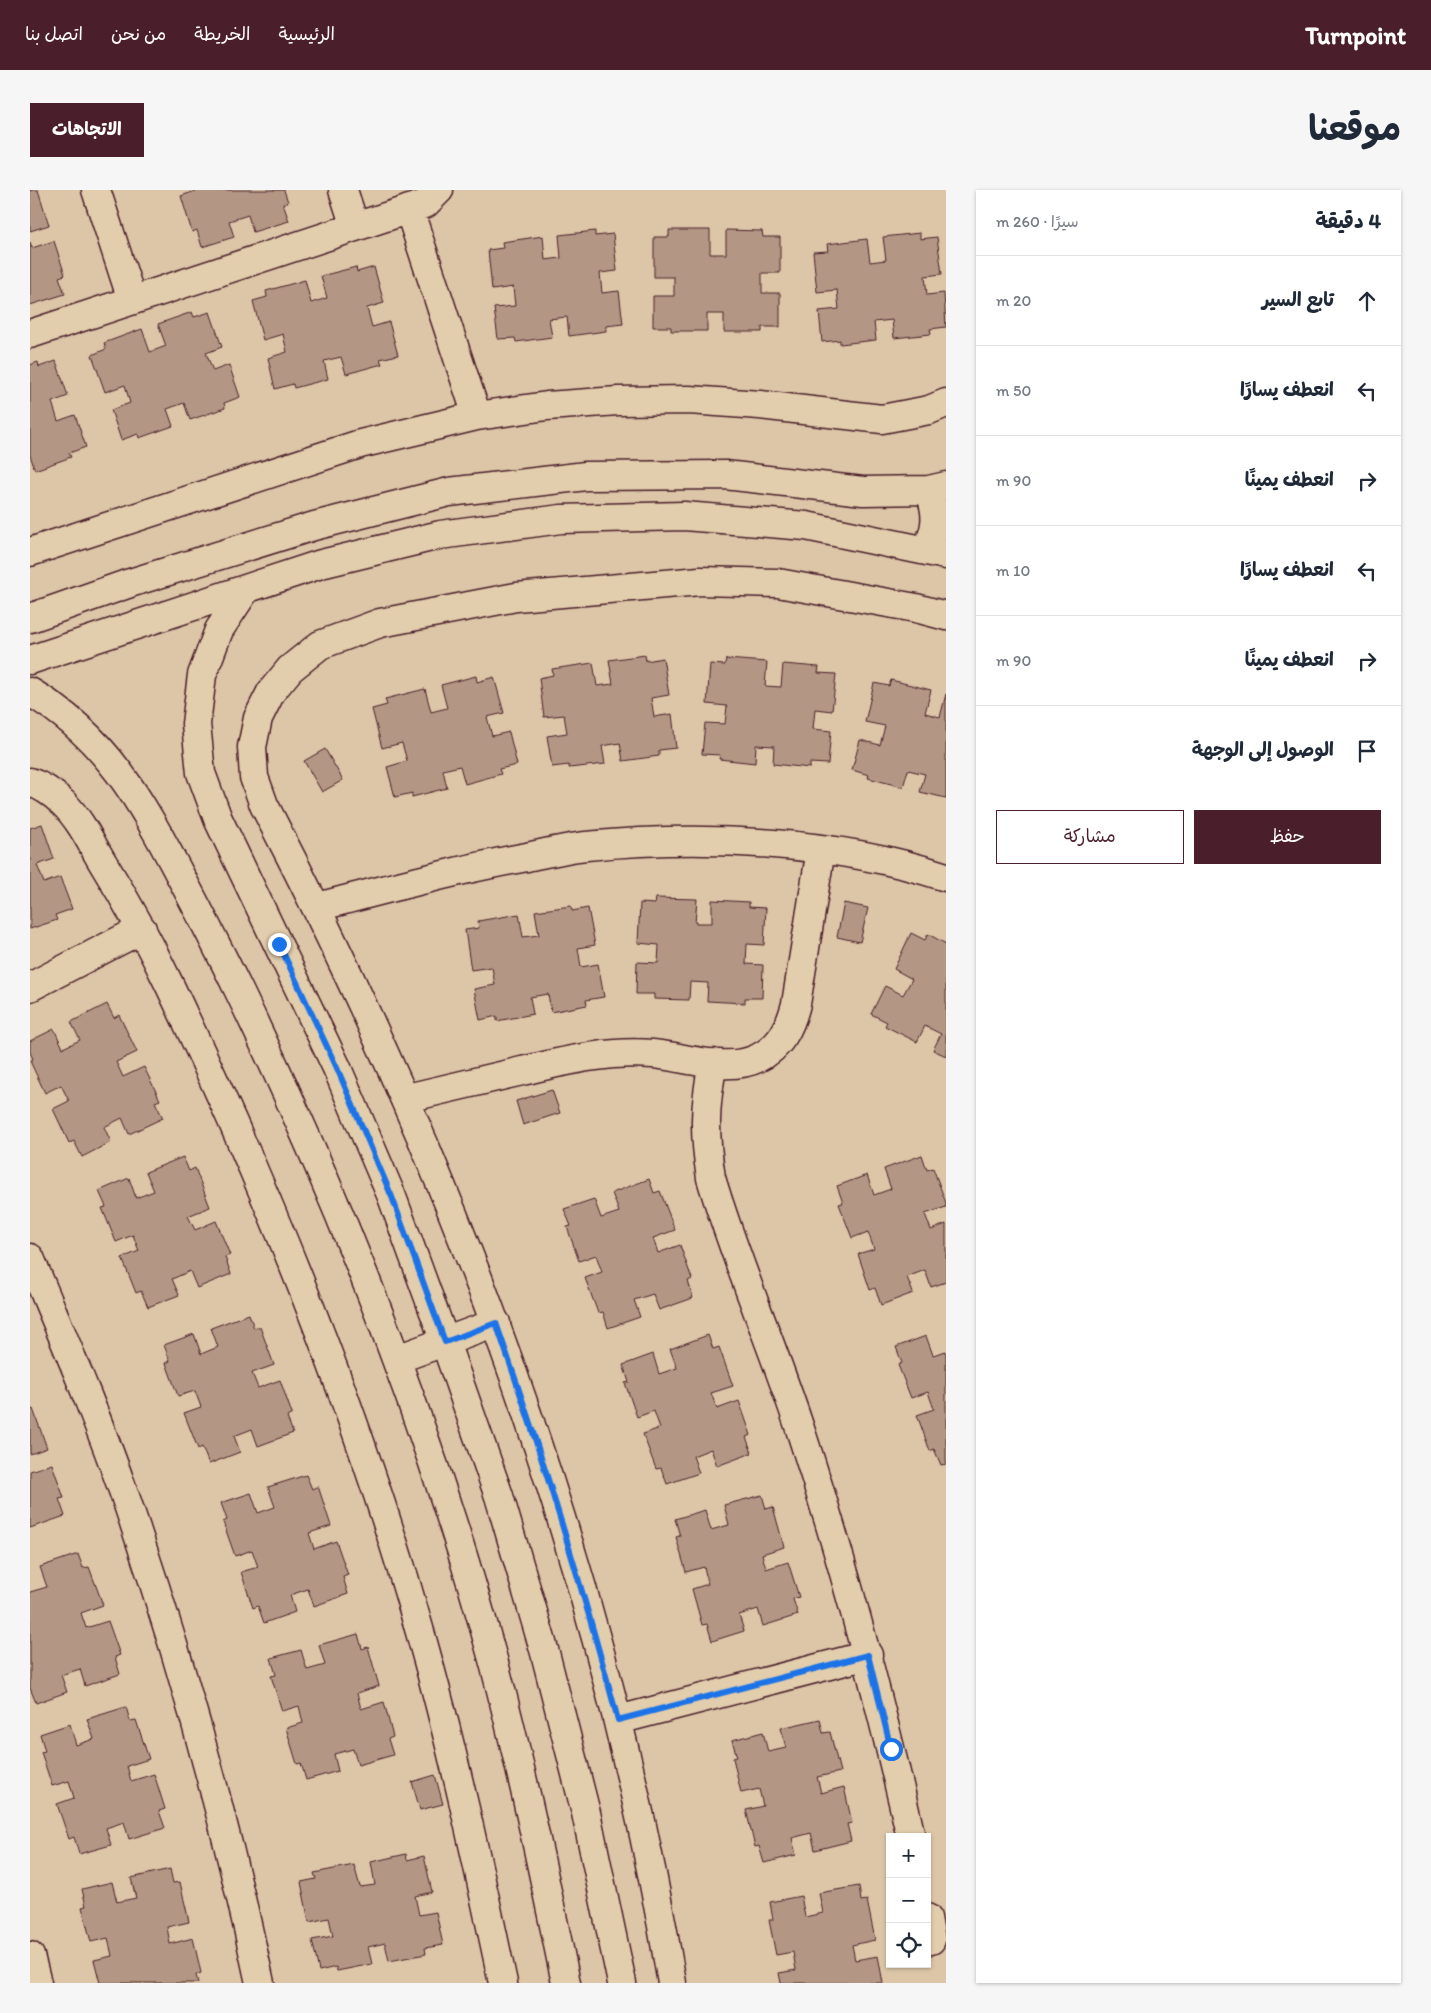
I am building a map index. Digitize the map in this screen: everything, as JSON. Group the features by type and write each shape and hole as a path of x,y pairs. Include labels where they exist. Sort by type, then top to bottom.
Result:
{"street":[{"path":"96,190 132,300"},
{"path":"343,190 354,227"},
{"path":"30,334 425,204 439,190"},
{"path":"409,209 477,416"},
{"path":"30,552 360,444 477,416 547,406 618,401 689,400 760,404 882,419 930,410 946,403"},
{"path":"30,618 130,584 314,526 449,492 586,476 696,475 725,475 863,491 938,488 937,514 932,538 936,552 806,526 693,516 561,519 440,535 321,564 30,660"},
{"path":"672,1983 663,1926 618,1720 582,1587 542,1454 496,1323 407,1098 317,907 264,805 254,777 252,748 258,718 271,692 290,670 320,645 380,623 516,596 700,581 778,583 916,608 946,616"},
{"path":"246,589 219,630 202,675 196,724 200,773 218,818 337,1068 392,1197 499,1496 545,1652 586,1813 622,1983"},
{"path":"30,692 71,720 104,752 132,788 221,954 283,1082 339,1212 397,1359 445,1502 493,1662 534,1824 566,1983"},
{"path":"30,782 40,786 63,803 81,826 142,929 240,1136 298,1273 364,1450 420,1631 468,1813 503,1983"},
{"path":"317,907 469,867 585,846 703,840 821,849 925,870 946,877"},
{"path":"407,1098 575,1059 609,1054 662,1054 736,1065 758,1058 777,1045 790,1026 796,1004 821,849"},
{"path":"30,987 142,929"},
{"path":"713,1063 706,1099 705,1138 710,1178 802,1433 836,1543 868,1655 910,1833"},
{"path":"30,1258 74,1363 121,1486 169,1629 208,1764 260,1983"},
{"path":"397,1359 496,1323"},
{"path":"618,1720 868,1655"},
{"path":"30,1956 37,1983"}],"building":[{"path":"30,190 38,190 49,225 30,231"},
{"path":"198,190 284,190 288,202 283,204 289,221 253,232 248,215 229,221 234,237 202,247 197,230 192,232 181,196"},
{"path":"669,230 710,230 710,254 726,254 726,230 762,231 763,237 780,237 780,273 762,273 762,293 780,293 780,327 762,327 762,332 724,332 724,314 707,314 707,331 671,331 671,327 653,327 653,296 674,296 674,277 654,277 654,237 669,237"},
{"path":"595,231 595,236 613,234 617,271 600,273 602,293 619,291 623,324 606,326 606,331 569,336 567,317 549,319 552,337 516,342 515,338 498,339 494,308 515,306 513,287 492,290 488,250 503,248 502,242 543,236 545,260 561,258 559,235"},
{"path":"920,233 920,239 937,237 942,274 925,276 927,295 944,293 946,327 930,329 931,334 894,338 892,320 874,322 876,340 840,344 840,340 822,342 819,311 839,309 837,290 817,292 813,252 828,251 827,244 867,239 870,262 886,260 883,237"},
{"path":"54,241 65,275 59,277 65,294 30,305 30,242 32,248"},
{"path":"356,267 357,272 374,267 384,303 367,308 372,327 389,322 398,355 380,359 382,364 346,374 341,357 324,361 328,379 294,388 293,384 275,389 268,358 287,352 283,334 263,340 253,301 267,297 266,291 305,280 311,303 327,298 321,276"},
{"path":"192,312 194,317 210,312 222,347 206,353 213,371 229,365 240,397 224,403 225,408 190,420 184,403 167,409 173,426 139,438 138,434 121,440 111,410 130,403 125,385 105,392 92,355 106,349 104,343 142,329 150,352 166,346 158,324"},
{"path":"56,361 68,396 52,402 58,421 75,415 86,447 69,453 71,457 35,470 30,455 30,365 38,362 39,367"},
{"path":"645,655 646,661 663,658 669,695 651,698 654,717 672,714 676,748 659,750 659,756 623,761 620,743 602,746 605,764 569,768 569,765 552,767 547,736 567,733 564,715 544,717 539,678 553,675 552,669 593,663 597,686 613,684 609,660"},
{"path":"726,659 767,662 765,686 781,687 783,664 819,667 818,673 836,674 832,711 815,709 813,729 831,731 828,764 810,763 810,768 773,764 774,746 756,745 755,763 719,759 720,755 702,754 705,723 725,724 727,706 707,704 710,664 725,665"},
{"path":"476,676 477,682 494,677 504,713 487,717 492,736 509,732 517,765 499,769 501,774 465,784 460,766 443,770 447,788 412,797 412,793 395,797 387,767 407,761 402,743 382,748 372,709 387,705 385,699 425,689 431,712 447,708 441,685"},
{"path":"891,680 931,690 925,713 940,717 946,694 946,798 920,792 925,774 908,770 903,787 868,778 869,775 852,770 860,740 880,745 885,726 865,722 874,683 889,686"},
{"path":"325,749 343,780 322,792 304,761"},
{"path":"42,824 54,859 37,865 44,883 60,877 72,909 55,915 57,920 30,929 30,828"},
{"path":"656,898 697,899 695,923 712,923 712,900 749,902 749,907 766,908 764,945 747,944 746,964 763,965 762,998 745,998 745,1003 707,1001 708,983 690,982 689,1000 654,999 654,994 636,994 637,962 658,963 659,945 638,943 640,903 655,904"},
{"path":"844,903 868,908 860,942 837,937"},
{"path":"571,906 572,911 588,908 595,945 578,948 581,967 598,964 604,997 586,1000 587,1005 551,1012 548,994 530,997 533,1014 497,1021 497,1016 480,1020 474,989 495,985 492,967 471,970 465,930 479,928 478,921 519,914 523,937 539,935 535,911"},
{"path":"911,933 925,940 928,934 946,944 946,1056 933,1050 941,1034 925,1026 917,1042 885,1026 887,1022 871,1014 885,986 903,995 912,979 894,969"},
{"path":"107,1004 114,1018 119,1015 137,1052 116,1062 123,1077 144,1067 160,1100 155,1102 163,1118 129,1134 122,1118 104,1127 111,1142 82,1157 74,1141 69,1143 53,1109 69,1101 61,1085 45,1093 30,1061 33,1059 30,1052 30,1041 54,1029 63,1048 80,1040 71,1022"},
{"path":"552,1090 560,1113 523,1125 516,1101"},
{"path":"922,1155 927,1170 933,1168 946,1203 946,1207 925,1214 931,1230 946,1224 946,1282 931,1287 925,1270 907,1277 913,1293 881,1305 875,1288 870,1290 858,1254 874,1249 868,1232 852,1238 839,1204 843,1203 837,1186 867,1175 874,1195 891,1189 884,1169"},
{"path":"183,1157 189,1171 195,1168 210,1207 188,1216 195,1230 216,1221 230,1255 225,1257 231,1274 197,1288 190,1271 172,1279 179,1295 148,1307 141,1291 136,1293 122,1258 139,1251 133,1235 116,1242 102,1208 106,1207 99,1191 129,1178 136,1198 154,1191 146,1172"},
{"path":"649,1179 654,1193 660,1191 675,1230 653,1238 658,1253 680,1245 692,1279 688,1281 693,1298 659,1310 653,1294 634,1300 640,1317 608,1328 603,1312 598,1313 585,1278 602,1272 596,1255 579,1261 567,1227 571,1226 564,1209 594,1199 601,1218 619,1212 612,1193"},
{"path":"249,1314 254,1328 260,1327 274,1365 252,1373 258,1388 280,1380 292,1414 287,1417 293,1433 258,1446 252,1429 234,1436 240,1452 209,1464 202,1447 198,1449 184,1413 201,1407 195,1391 178,1396 166,1363 170,1361 164,1345 194,1334 201,1354 218,1347 211,1328"},
{"path":"708,1335 713,1349 719,1347 733,1386 711,1393 717,1409 739,1401 751,1435 746,1437 752,1453 717,1466 711,1449 693,1456 699,1473 667,1484 661,1468 656,1469 643,1434 660,1428 654,1411 637,1417 625,1383 629,1382 623,1365 653,1354 659,1374 677,1368 670,1349"},
{"path":"926,1336 933,1355 946,1351 946,1464 941,1465 934,1449 930,1451 917,1415 934,1409 928,1392 911,1398 898,1365 902,1363 896,1347"},
{"path":"33,1409 47,1448 30,1454 30,1410"},
{"path":"52,1464 64,1498 59,1499 65,1516 30,1528 30,1471"},
{"path":"306,1475 312,1489 318,1486 331,1526 309,1533 314,1549 336,1541 348,1575 343,1577 348,1594 314,1606 308,1589 290,1595 295,1612 264,1623 258,1606 253,1608 241,1572 258,1567 252,1550 235,1556 223,1522 227,1520 221,1503 251,1493 258,1513 275,1507 268,1487"},
{"path":"762,1495 766,1509 773,1507 784,1547 762,1554 766,1569 788,1562 799,1597 793,1599 798,1615 763,1626 758,1609 739,1615 744,1631 712,1641 707,1624 702,1625 692,1589 708,1584 704,1567 686,1572 676,1537 680,1536 675,1519 705,1510 711,1530 729,1525 724,1505"},
{"path":"78,1554 83,1568 89,1567 103,1605 81,1613 86,1628 108,1621 120,1655 115,1657 120,1674 85,1686 80,1669 61,1675 67,1692 36,1703 30,1688 30,1592 47,1587 40,1567"},
{"path":"358,1634 362,1649 368,1647 379,1686 357,1693 361,1709 384,1702 393,1737 388,1739 393,1755 358,1765 353,1749 334,1754 338,1771 306,1780 301,1763 297,1764 286,1728 303,1723 299,1706 282,1711 271,1676 276,1675 271,1658 301,1650 307,1670 325,1665 319,1645"},
{"path":"126,1707 130,1721 136,1720 149,1759 127,1766 131,1781 154,1774 165,1809 159,1811 165,1828 129,1839 124,1822 106,1828 111,1845 79,1854 74,1837 69,1839 57,1804 74,1798 69,1781 52,1786 41,1752 45,1751 40,1734 70,1724 76,1745 94,1739 87,1719"},
{"path":"820,1719 823,1733 830,1732 840,1772 817,1777 821,1793 844,1787 852,1823 847,1824 851,1841 815,1850 811,1833 792,1838 796,1855 764,1863 759,1846 755,1847 746,1810 763,1806 759,1789 741,1793 733,1758 737,1757 732,1740 763,1732 768,1752 786,1748 781,1728"},
{"path":"435,1775 443,1804 420,1810 412,1782"},
{"path":"406,1854 407,1860 424,1856 432,1892 415,1896 419,1915 436,1912 443,1945 425,1948 426,1954 389,1961 385,1943 368,1947 372,1964 337,1971 336,1967 319,1971 312,1940 333,1936 329,1918 309,1922 301,1882 316,1879 314,1873 354,1865 360,1887 375,1885 371,1862"},
{"path":"170,1869 173,1883 180,1882 189,1922 167,1927 170,1944 193,1938 201,1973 196,1975 198,1983 100,1983 94,1960 112,1956 108,1938 91,1942 82,1907 86,1906 82,1889 112,1882 117,1902 136,1898 131,1878"},
{"path":"859,1886 861,1901 867,1900 875,1940 852,1945 855,1960 878,1956 883,1983 781,1983 779,1973 796,1970 793,1952 776,1955 769,1920 773,1920 770,1902 801,1896 805,1917 823,1913 819,1893"}],"route":[{"path":"279,944 337,1068 392,1197 445,1342 496,1323 542,1454 582,1587 618,1720 868,1655 891,1749"}]}
